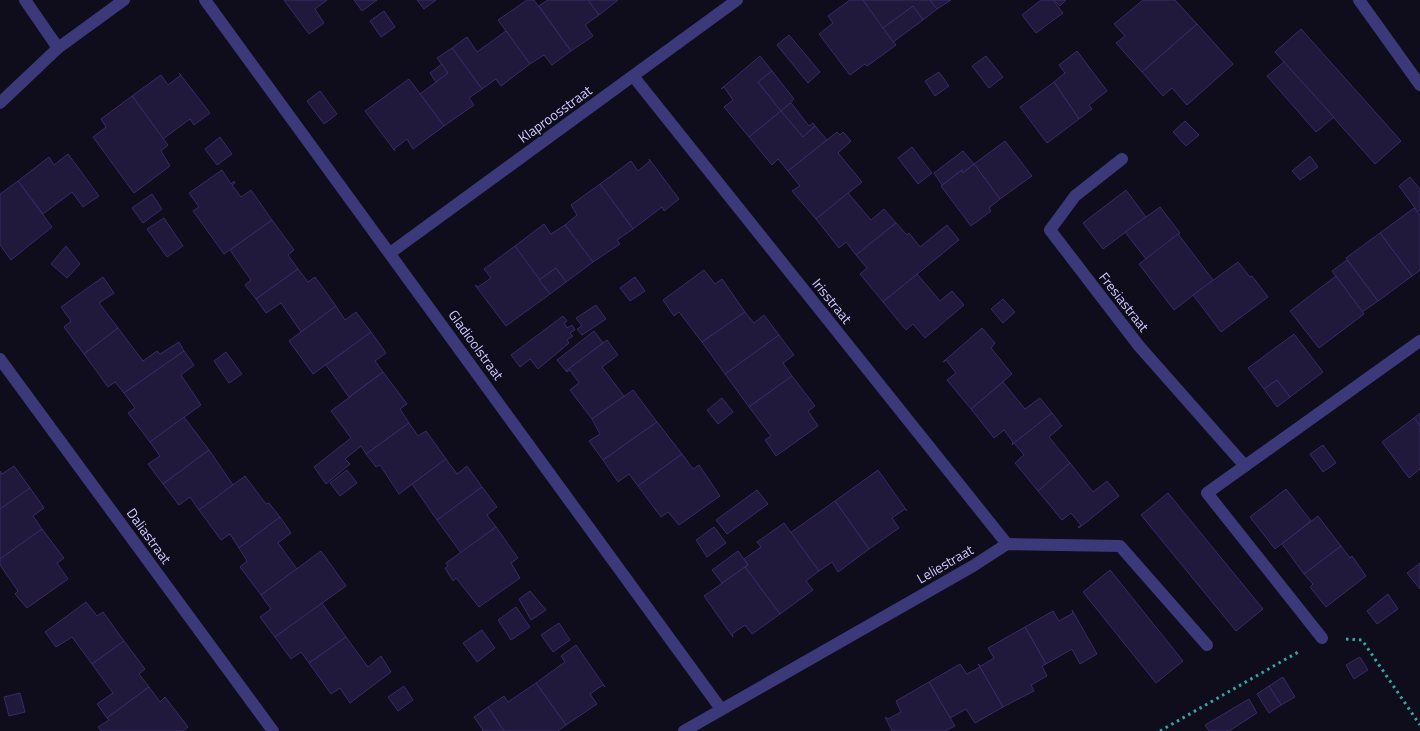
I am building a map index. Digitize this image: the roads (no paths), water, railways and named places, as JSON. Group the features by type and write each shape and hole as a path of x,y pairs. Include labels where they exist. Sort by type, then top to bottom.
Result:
{"street":[{"path":"25,0 58,48"},
{"path":"0,102 58,48 124,0"},
{"name":"Gladioolstraat","path":"205,0 721,709"},
{"name":"Klaproosstraat","path":"390,253 737,0"},
{"path":"1359,0 1420,85"},
{"name":"Irisstraat","path":"634,76 1007,544"},
{"name":"Fresiastraat","path":"1122,158 1075,196 1050,230 1139,346 1244,466"},
{"path":"1322,638 1207,493 1420,342"},
{"name":"Daliastraat","path":"0,359 273,731"},
{"path":"1007,544 1120,546 1207,645"},
{"name":"Leliestraat","path":"684,731 964,571 1007,544"}]}
